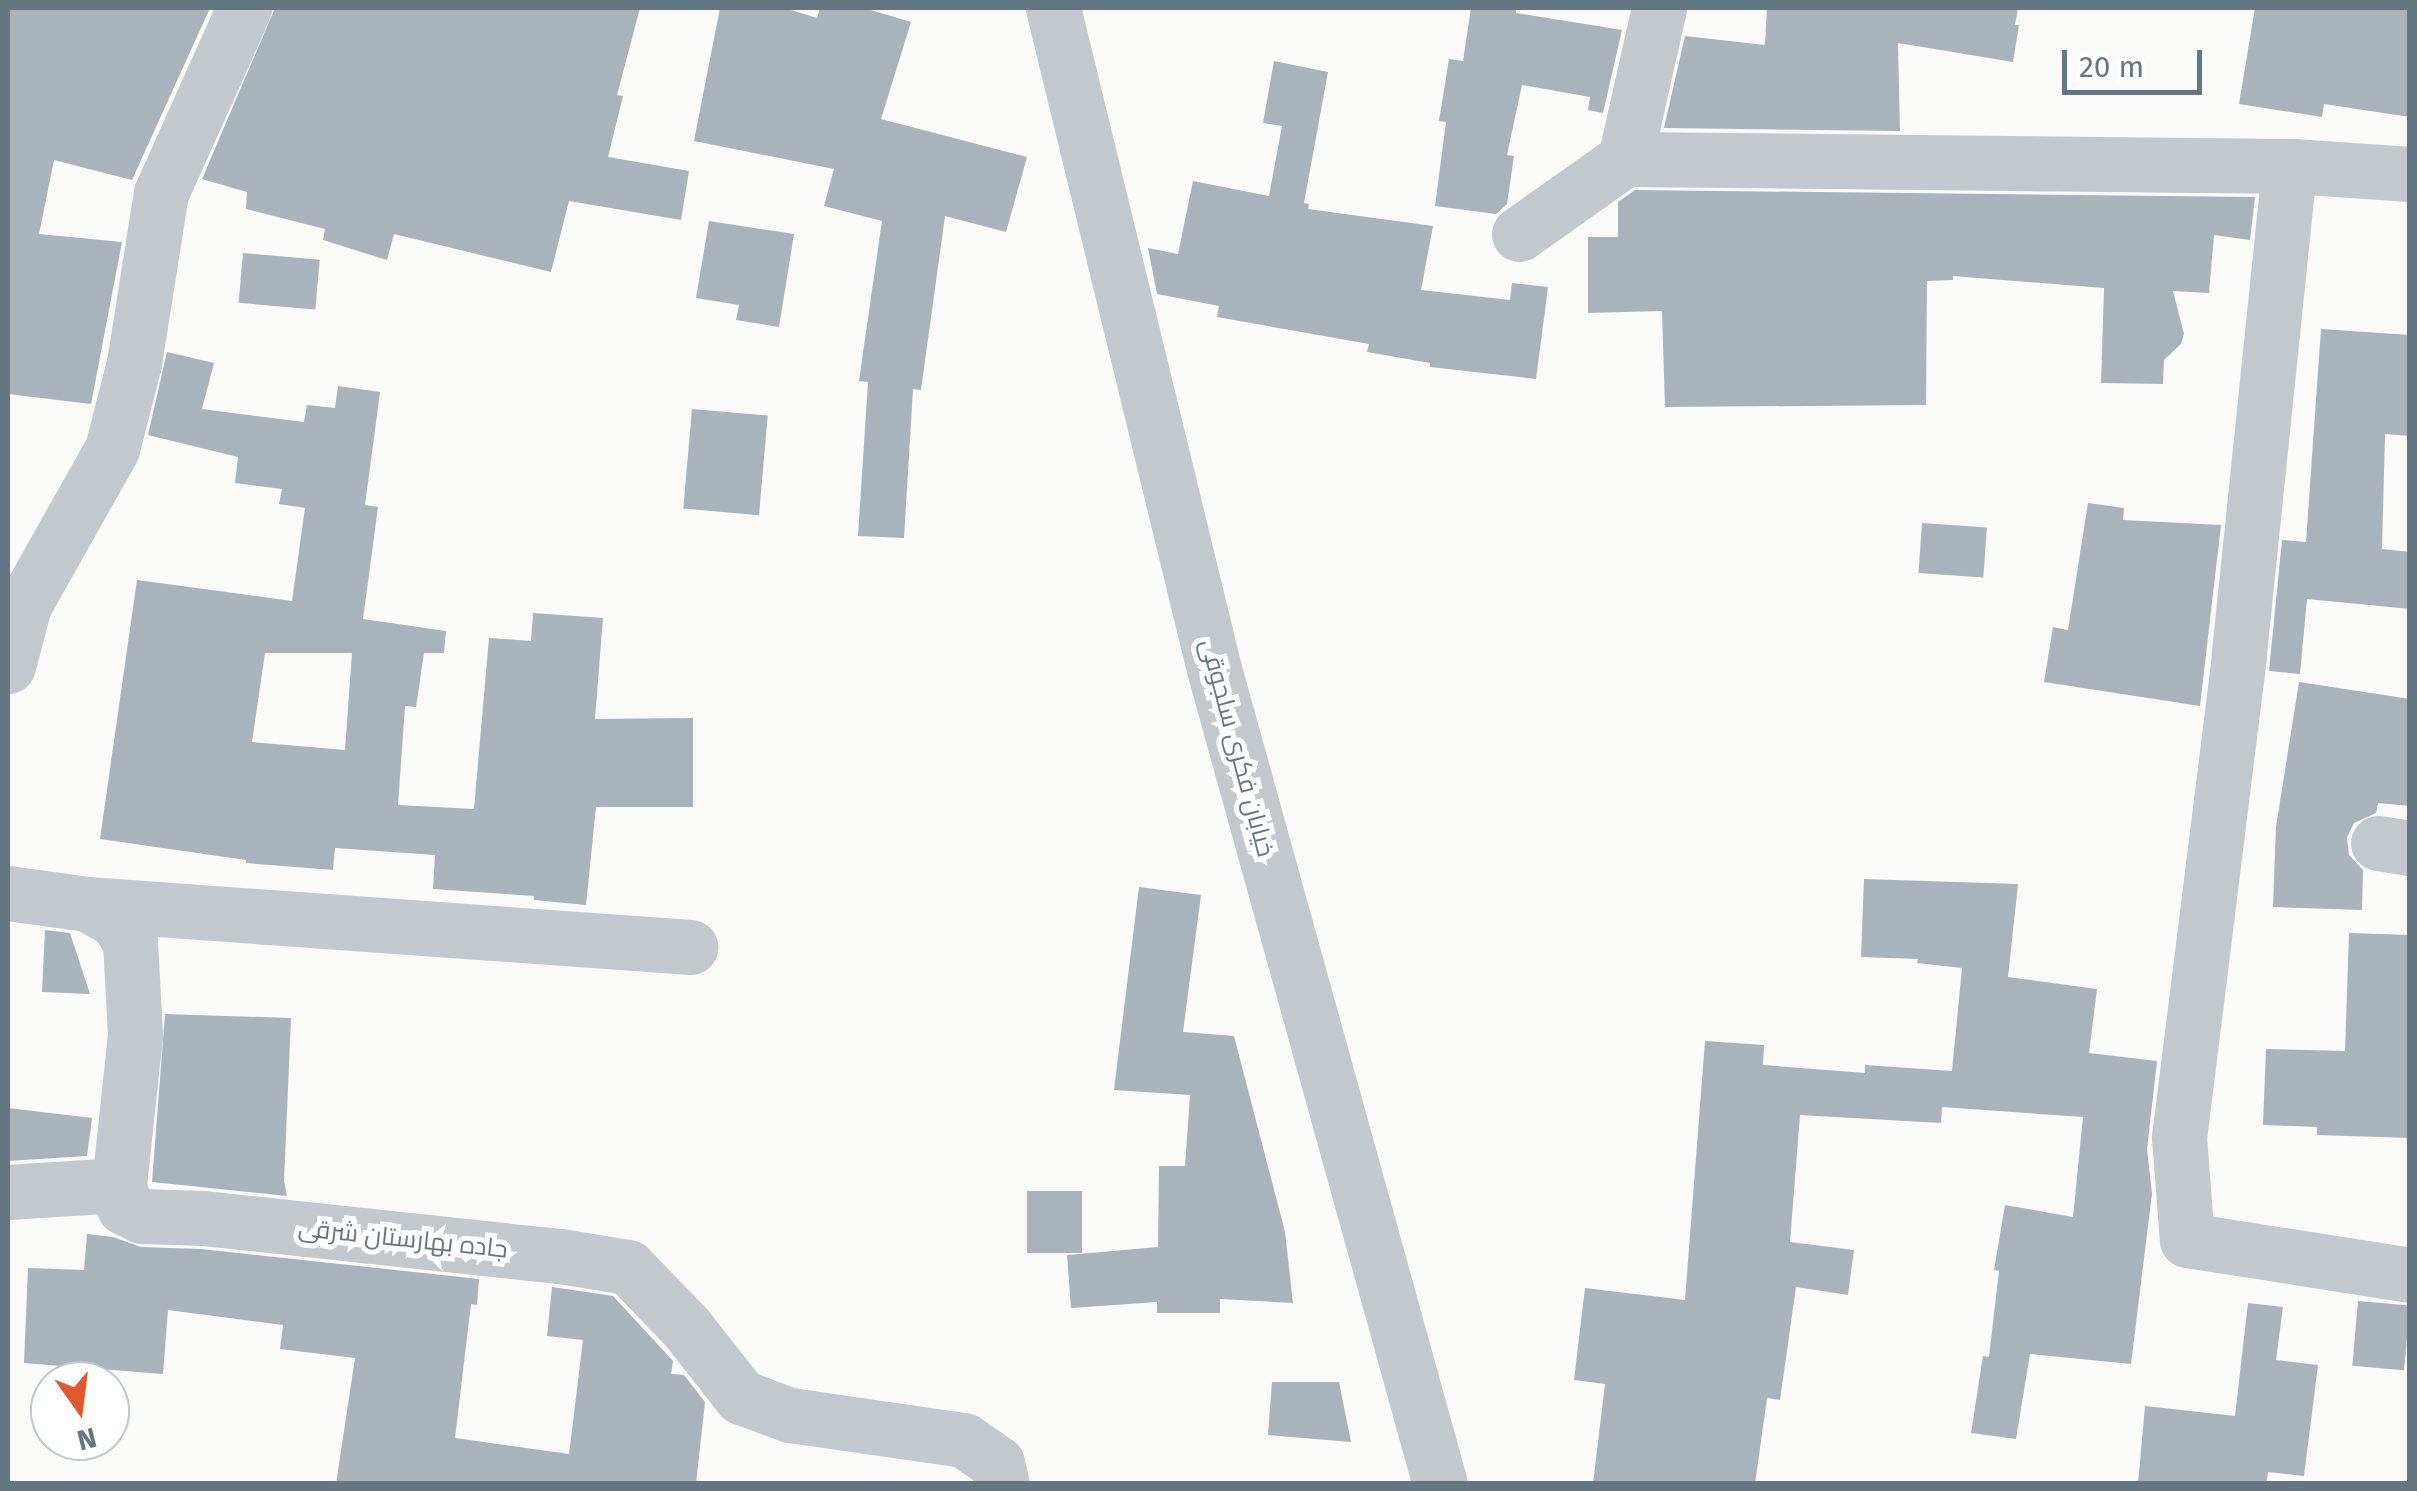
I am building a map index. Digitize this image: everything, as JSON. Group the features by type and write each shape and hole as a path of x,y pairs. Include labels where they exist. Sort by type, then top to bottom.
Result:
{"street":[{"path":"8,666 24,605 112,449 134,363 162,193 244,8"},
{"name":"خیابان فکری سلجوقی","path":"1054,8 1214,669 1440,1484"},
{"path":"1624,158 1660,8"},
{"path":"1519,234 1624,158 2293,166 2410,174"},
{"path":"2293,166 2287,188 2238,656 2179,1136 2187,1240 2410,1275"},
{"path":"8,894 87,904 690,947"},
{"path":"8,1192 119,1185 135,1035 130,942 116,920 87,904"},
{"name":"جاده بهارستان شرقی","path":"119,1185 124,1207 142,1216 241,1222 628,1267 686,1328 740,1396 790,1416 964,1440 997,1463 1002,1484"}],"building":[{"path":"8,8 210,8 132,180 54,160 39,234 122,242 91,404 8,394"},
{"path":"275,8 640,8 617,95 623,96 608,157 689,171 681,220 569,201 551,272 394,234 387,260 323,240 325,229 246,209 247,192 202,179"},
{"path":"720,8 784,8 817,18 820,8 864,8 911,22 881,119 1027,157 1006,232 945,216 921,390 913,389 904,538 858,536 868,382 859,381 882,221 824,206 834,169 694,141"},
{"path":"1471,8 1516,8 1516,13 1622,30 1603,113 1588,110 1590,97 1522,85 1507,155 1514,156 1507,204 1496,214 1435,206 1446,122 1439,121 1449,59 1463,61"},
{"path":"1767,8 2018,8 2015,25 2019,25 2013,62 1898,43 1900,131 1664,128 1685,36 1765,45"},
{"path":"2255,8 2410,8 2410,117 2324,104 2322,117 2239,104"},
{"path":"1274,61 1328,72 1304,203 1309,204 1308,209 1433,226 1421,290 1510,300 1512,283 1548,287 1536,379 1430,367 1430,363 1367,352 1369,344 1217,317 1219,306 1157,294 1148,248 1178,254 1193,181 1269,196 1282,126 1263,123"},
{"path":"1635,190 2255,197 2250,240 2214,235 2209,293 2173,291 2184,334 2181,344 2164,360 2163,384 2101,383 2104,288 1953,276 1953,280 1927,281 1926,405 1665,407 1662,311 1588,313 1588,237 1618,237 1618,202"},
{"path":"709,221 794,234 779,327 736,320 739,305 696,298"},
{"path":"243,253 320,260 315,310 239,303"},
{"path":"2321,329 2410,335 2410,436 2385,434 2382,549 2410,552 2410,609 2307,599 2300,674 2269,671 2282,540 2306,542"},
{"path":"167,352 214,363 202,409 304,422 307,405 335,408 338,386 380,392 365,505 378,507 363,619 446,631 444,653 424,653 416,707 405,706 398,805 474,809 489,638 531,641 533,613 603,618 595,719 693,718 693,807 596,807 586,905 534,900 534,896 433,889 435,855 335,848 333,870 246,863 100,839 137,580 292,601 305,508 279,504 282,489 235,483 238,457 148,435","holes":["265,653 352,653 345,750 252,742"]},
{"path":"692,409 768,416 759,515 683,509"},
{"path":"2088,503 2124,508 2123,520 2221,525 2200,706 2044,682 2053,627 2068,630"},
{"path":"1922,523 1987,528 1983,577 1919,573"},
{"path":"2299,682 2410,699 2410,806 2378,803 2376,813 2354,823 2347,837 2349,855 2363,870 2362,910 2273,907 2276,827"},
{"path":"1864,879 2018,884 2008,977 2097,989 2089,1053 2157,1061 2147,1149 2152,1194 2131,1364 2030,1354 2016,1439 1971,1433 1983,1356 1989,1357 1999,1271 1994,1270 2005,1205 2073,1217 2083,1117 1942,1107 1941,1123 1800,1115 1790,1242 1854,1250 1848,1295 1796,1287 1780,1400 1767,1398 1755,1484 1593,1484 1605,1384 1574,1380 1585,1288 1685,1300 1705,1041 1764,1045 1763,1065 1865,1073 1865,1065 1952,1071 1962,968 1917,963 1918,959 1861,957"},
{"path":"1139,887 1201,895 1183,1032 1234,1036 1285,1232 1293,1303 1220,1299 1220,1313 1157,1313 1157,1302 1071,1308 1067,1255 1158,1247 1159,1166 1185,1166 1190,1095 1114,1090"},
{"path":"45,930 70,933 90,994 42,992"},
{"path":"2349,933 2410,935 2410,1138 2317,1135 2317,1127 2263,1125 2266,1049 2345,1051"},
{"path":"165,1014 291,1018 284,1181 287,1196 152,1182"},
{"path":"8,1108 92,1118 87,1156 8,1161"},
{"path":"1027,1191 1082,1191 1082,1253 1027,1253"},
{"path":"87,1234 113,1237 141,1247 201,1249 479,1279 477,1305 471,1304 455,1438 569,1454 583,1340 547,1336 552,1287 613,1296 673,1361 671,1374 684,1375 705,1402 696,1484 336,1484 355,1358 280,1349 283,1325 168,1310 163,1374 130,1371 130,1361 24,1363 28,1268 84,1270"},
{"path":"2358,1301 2410,1306 2404,1370 2352,1366"},
{"path":"2248,1303 2283,1307 2276,1360 2318,1365 2304,1476 2268,1472 2266,1484 2138,1484 2145,1406 2235,1416"},
{"path":"1272,1382 1339,1382 1351,1442 1268,1435"}]}
